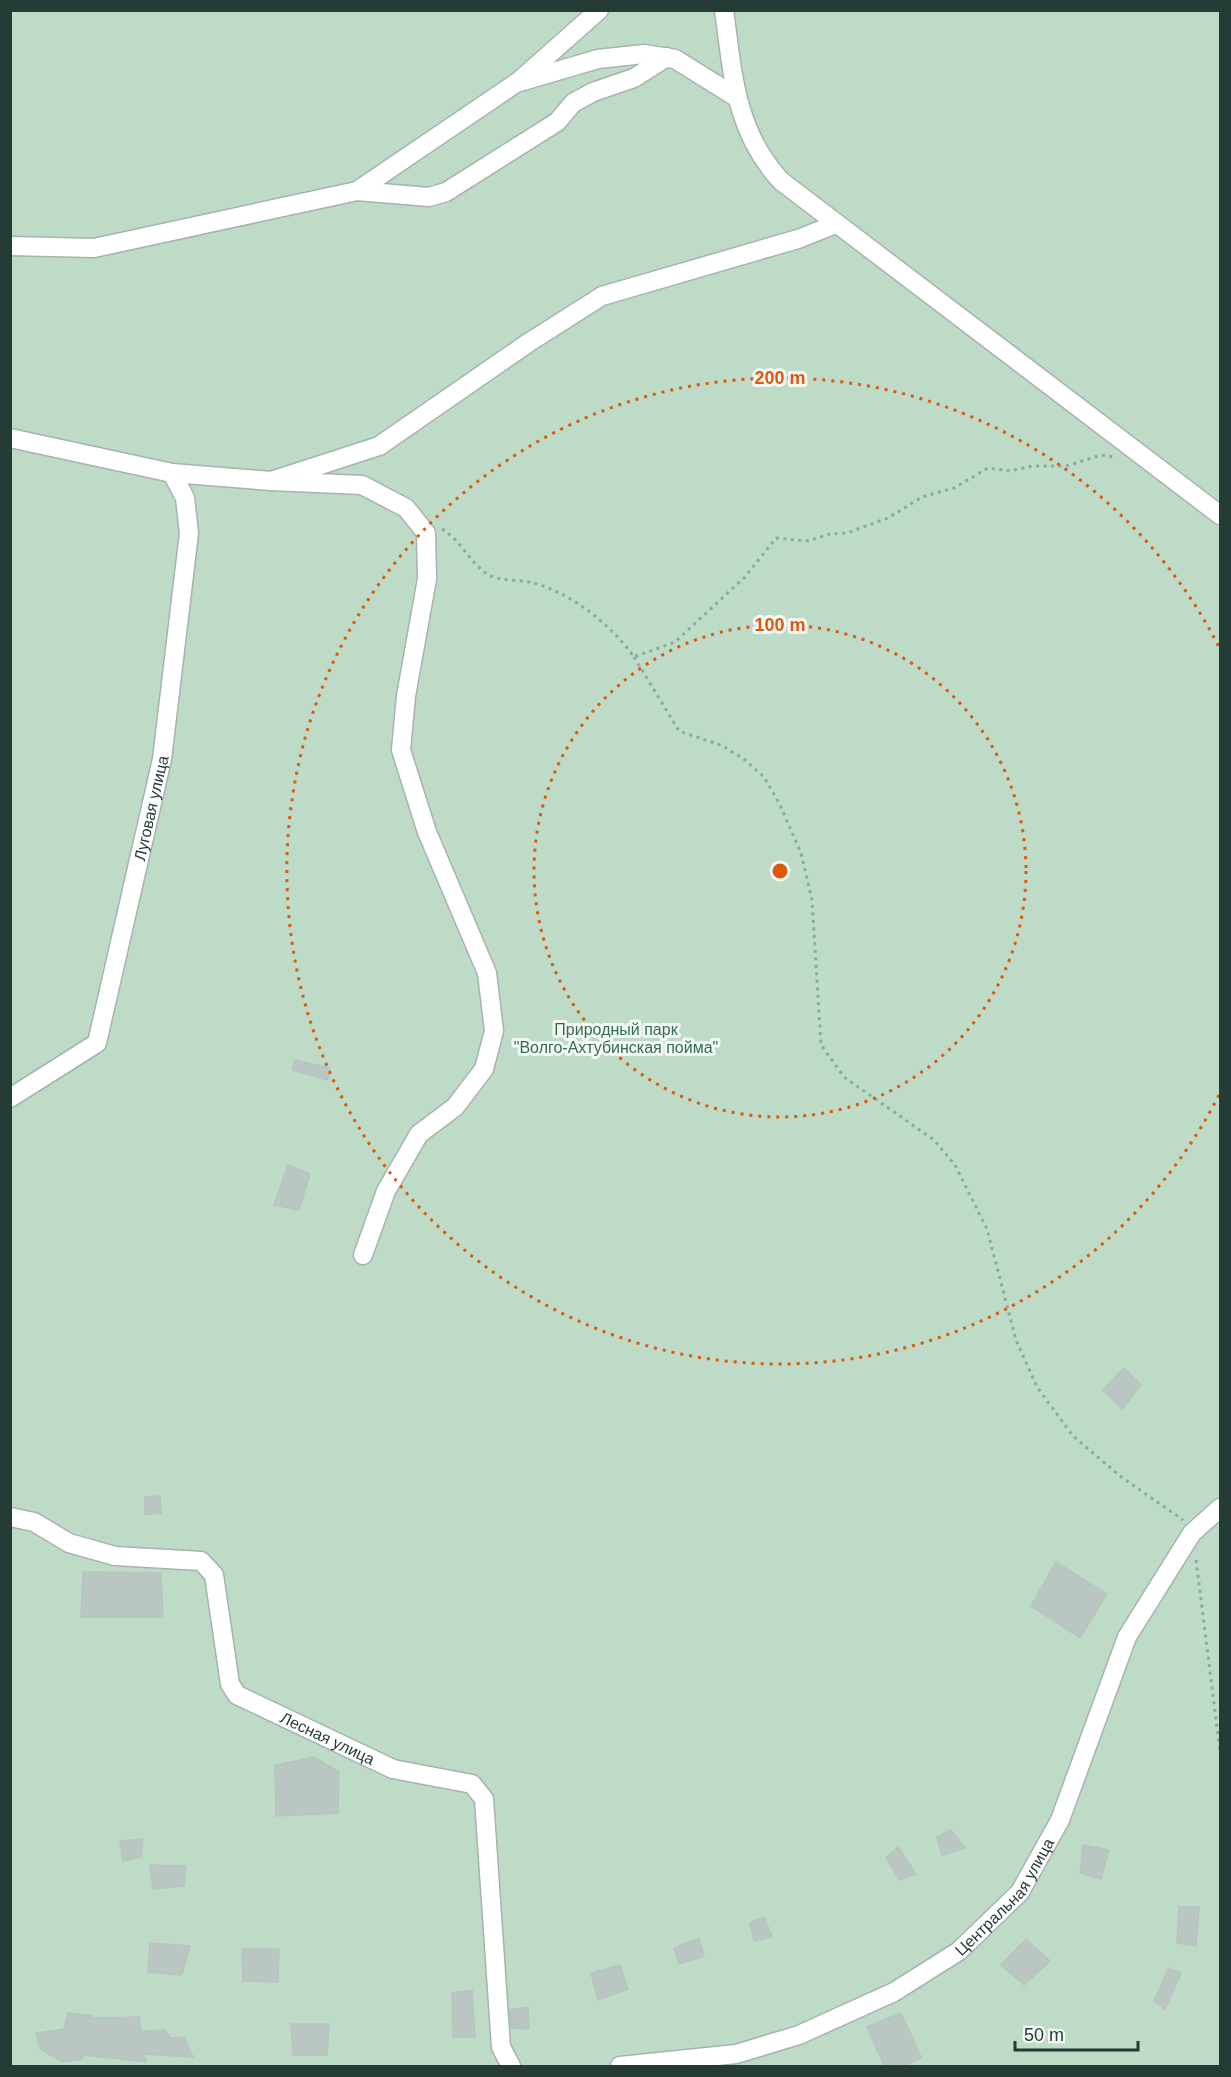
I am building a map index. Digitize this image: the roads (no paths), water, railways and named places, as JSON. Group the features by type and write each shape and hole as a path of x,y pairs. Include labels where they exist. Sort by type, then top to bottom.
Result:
{"street":[{"path":"357,191 516,83 598,10"},
{"path":"724,10 736,97 751,139 763,160 781,181 1221,515"},
{"path":"516,83 598,59 644,54 675,58 736,97"},
{"path":"10,246 94,248 357,191 429,197 447,192 557,122 573,103 594,92 634,78 667,57"},
{"path":"271,482 379,446 528,343 602,296 798,239 836,224"},
{"path":"10,438 172,473 271,482 362,485 406,508 426,533 427,579 406,696 401,750 427,832 487,973 494,1031 484,1070 455,1107 419,1134 386,1191 363,1254"},
{"name":"Луговая улица","path":"10,1098 97,1043 162,759 189,533 185,498 172,473"},
{"name":"Центральная улица","path":"620,2067 736,2054 799,2035 894,1992 959,1951 1020,1892 1060,1820 1126,1637 1192,1533 1214,1514"},
{"name":"Лесная улица","path":"10,1517 34,1522 69,1543 115,1556 201,1561 214,1575 230,1684 237,1695 393,1769 472,1784 484,1799 501,2047 511,2067"}],"park label":[{"name":"Природный парк \"Волго-Ахтубинская пойма\"","path":"616,1038"}]}
